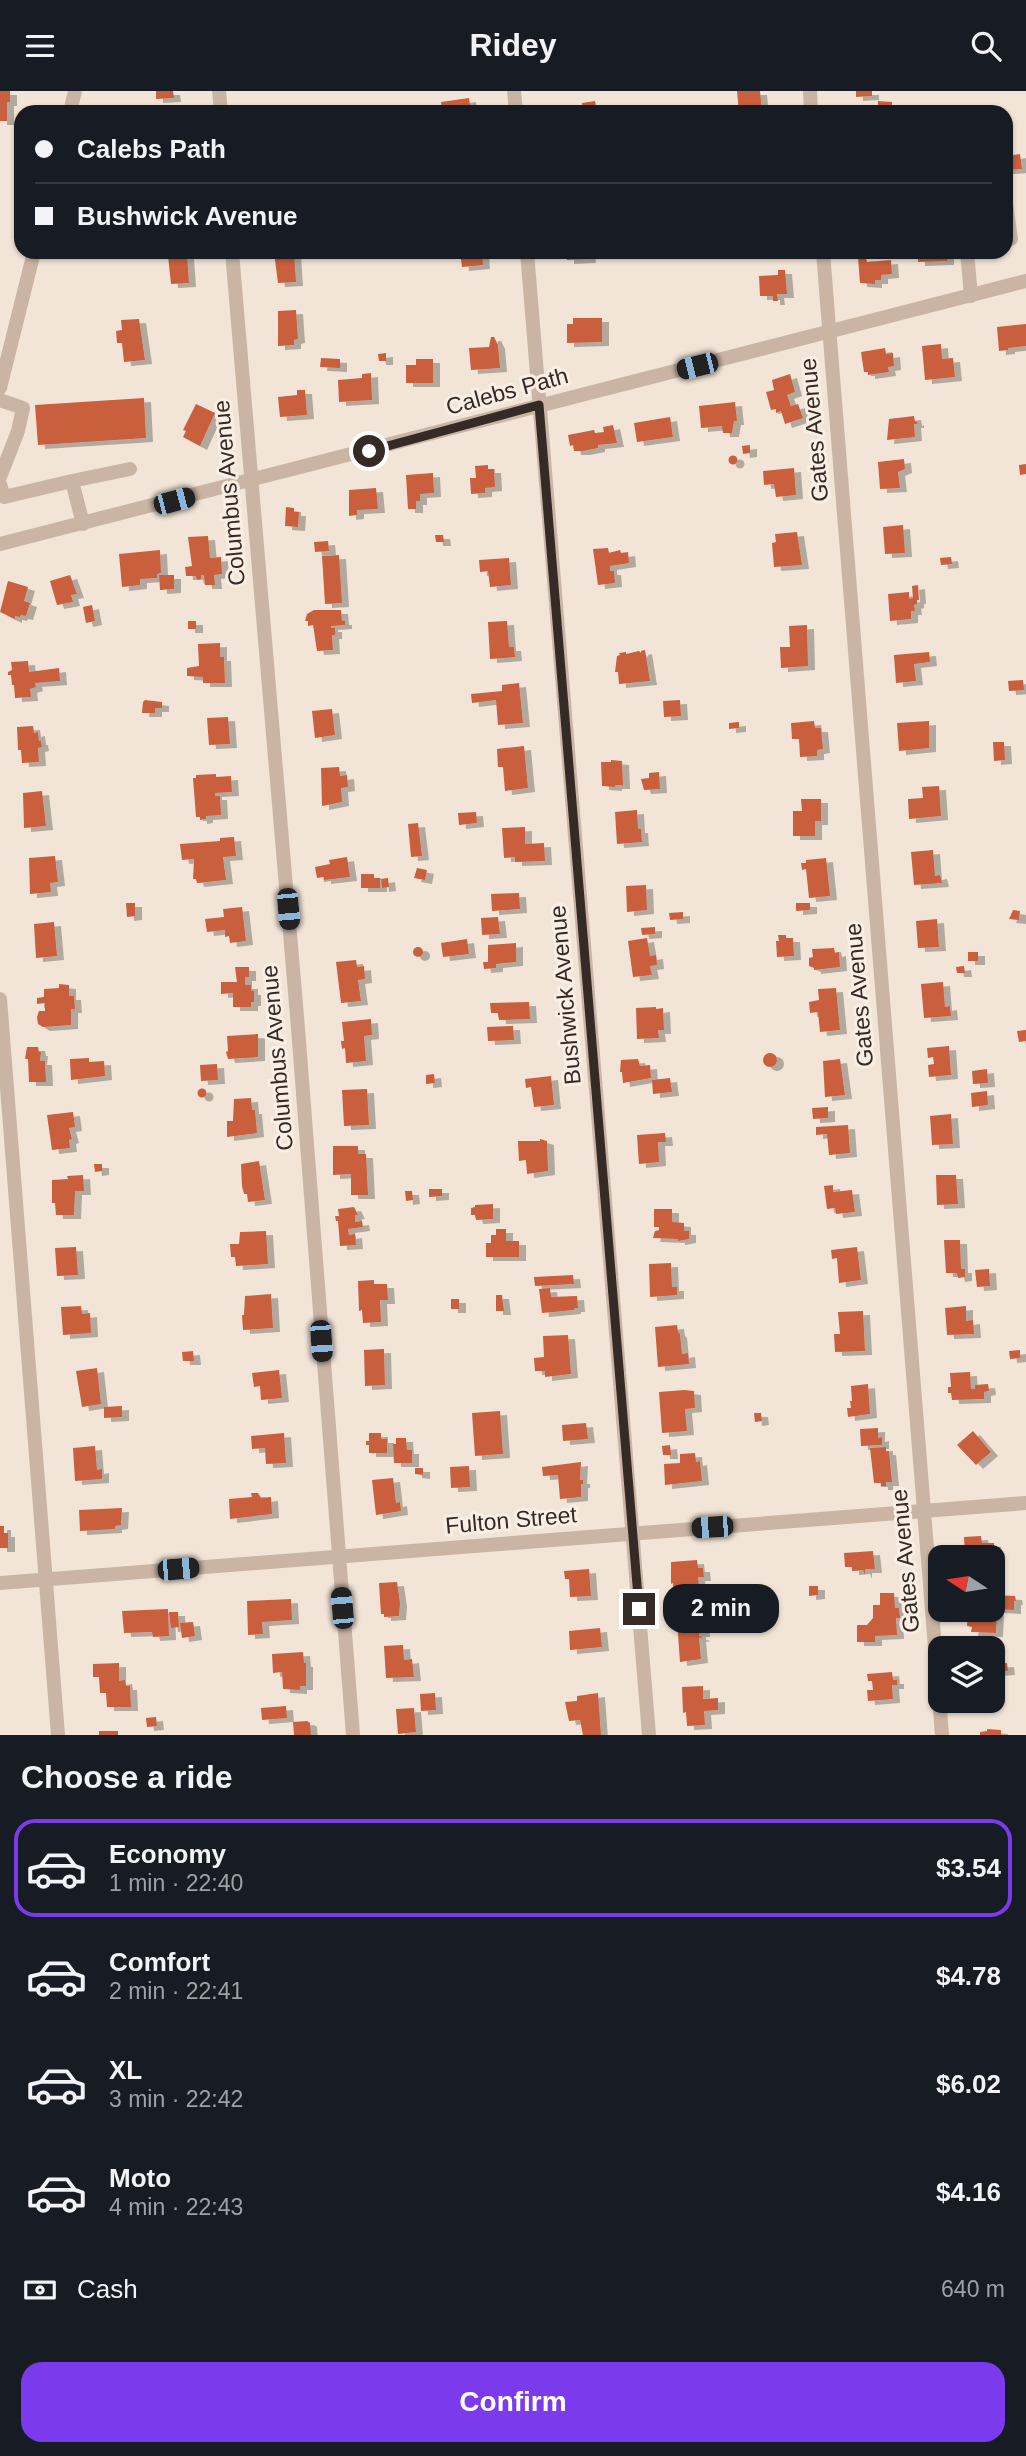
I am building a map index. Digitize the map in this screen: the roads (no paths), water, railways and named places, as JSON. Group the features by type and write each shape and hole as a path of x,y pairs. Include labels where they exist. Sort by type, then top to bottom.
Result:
{"street":[{"path":"0,388 32,259"},
{"name":"Columbus Avenue","path":"233,259 296,1003 353,1735"},
{"name":"Bushwick Avenue","path":"528,259 649,1735"},
{"name":"Gates Avenue","path":"824,259 942,1735"},
{"path":"968,259 971,296"},
{"name":"Calebs Path","path":"0,544 1026,281"},
{"path":"0,400 23,408 18,431 0,477"},
{"path":"0,484 4,497 130,469"},
{"path":"72,481 83,524"},
{"path":"0,999 58,1735"},
{"name":"Fulton Street","path":"0,1583 1026,1503"}]}
